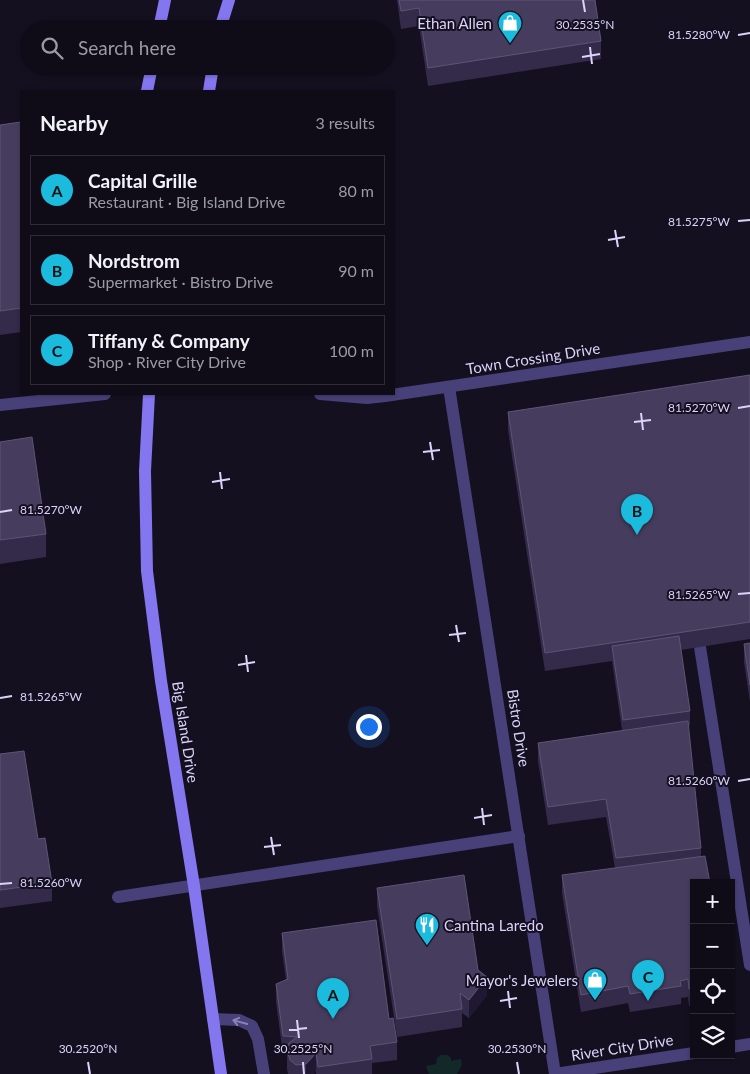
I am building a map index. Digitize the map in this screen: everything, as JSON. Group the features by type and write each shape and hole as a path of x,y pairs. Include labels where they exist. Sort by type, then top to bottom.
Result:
{"street":[{"path":"161,20 165,0"},
{"path":"222,20 228,0"},
{"path":"148,90 151,75"},
{"path":"209,90 212,75"},
{"name":"Town Crossing Drive","path":"395,394 750,342"},
{"name":"Bistro Drive","path":"449,387 555,1074"},
{"path":"0,405 95,395"},
{"name":"Big Island Drive","path":"149,395 144,471 147,571 161,681 194,886 221,1074"},
{"name":"Town Crossing Drive","path":"332,395 368,398 390,395"},
{"path":"700,647 750,965"},
{"path":"118,897 519,836"},
{"path":"213,1019 239,1020 252,1026 258,1039 264,1074"},
{"path":"735,1046 750,1044"},
{"name":"River City Drive","path":"555,1074 690,1054"}],"green space":[{"path":"441,1055 448,1055 451,1061 461,1059 462,1065 457,1074 429,1074 426,1066 436,1064 437,1058"}],"building":[{"name":"Ethan Allen","path":"399,0 595,0 601,41 428,68 419,8 401,11"},
{"path":"20,122 20,308 0,311 0,125"},
{"path":"750,375 750,622 545,653 508,412"},
{"path":"32,437 46,534 0,540 0,442"},
{"path":"679,636 690,711 623,720 612,646"},
{"path":"750,643 750,685 744,644"},
{"path":"688,721 701,848 616,858 606,799 548,807 538,743"},
{"path":"24,751 38,839 45,838 52,883 0,890 0,754"},
{"path":"705,856 709,879 690,879 690,989 688,979 680,981 681,986 630,994 628,986 581,995 562,875"},
{"name":"Cantina Laredo","path":"464,875 478,970 487,977 469,1000 460,993 462,1009 397,1019 377,888"},
{"path":"376,920 389,1019 393,1018 397,1042 370,1046 372,1059 318,1067 316,1053 306,1064 296,1065 290,1060 287,1051 289,1043 297,1037 283,1036 276,984 288,979 282,933"}],"place":[{"name":"Ethan Allen","path":"510,44"},
{"name":"Nordstrom","path":"637,535"},
{"name":"Cantina Laredo","path":"427,946"},
{"name":"Mayor's Jewelers","path":"595,1001"},
{"name":"Tiffany & Company","path":"648,1001"},
{"name":"Capital Grille","path":"333,1019"}]}
